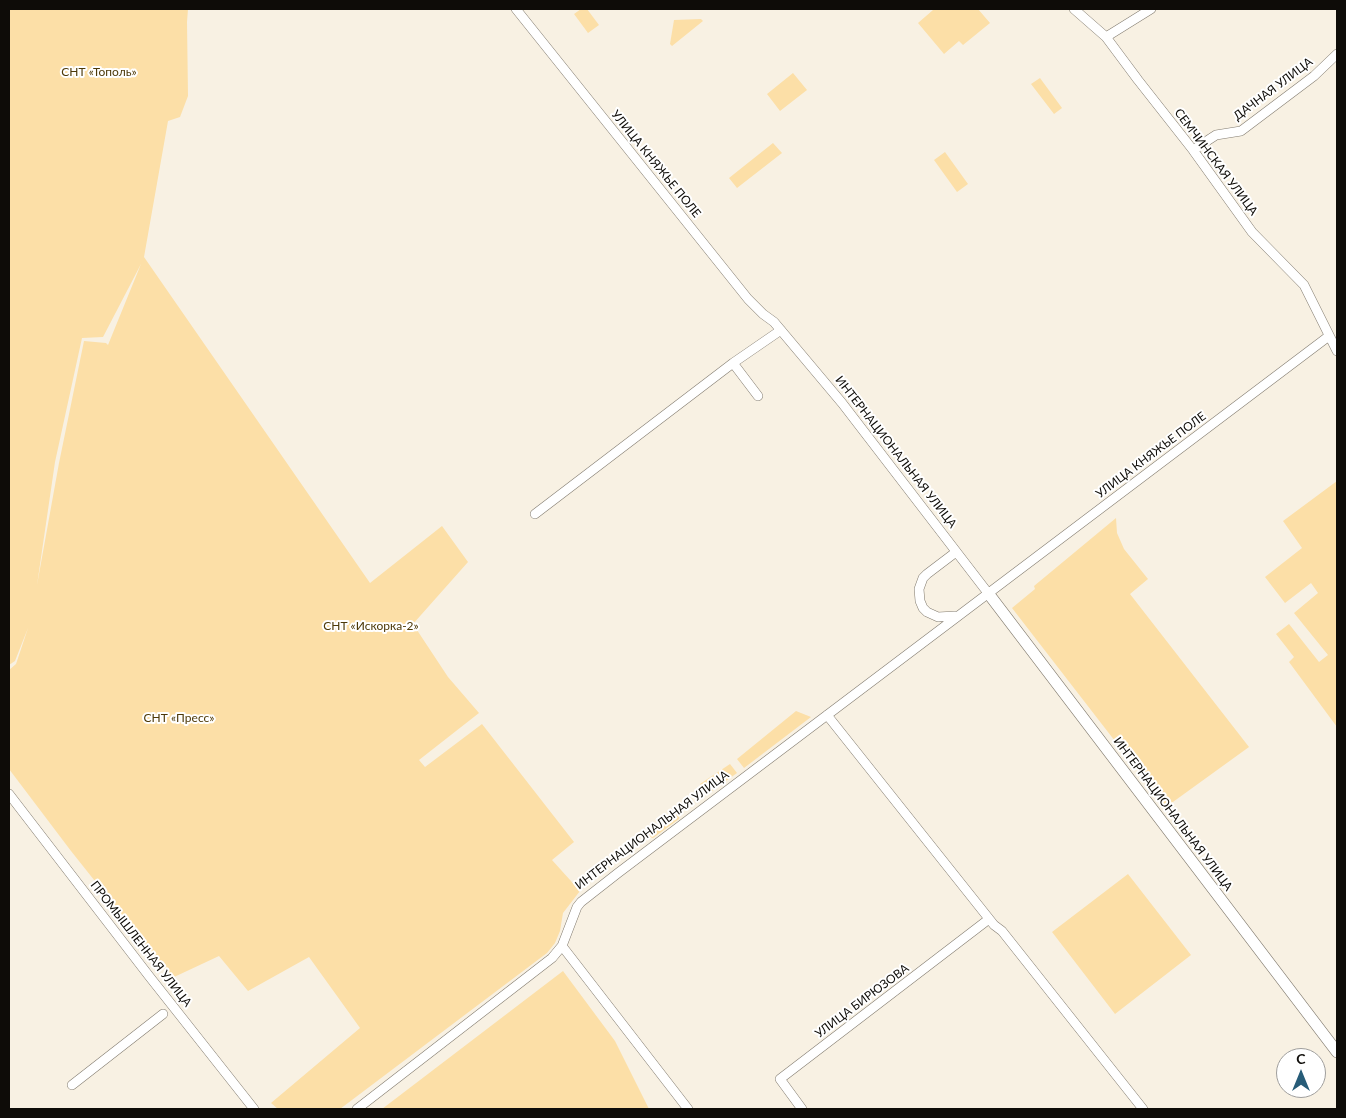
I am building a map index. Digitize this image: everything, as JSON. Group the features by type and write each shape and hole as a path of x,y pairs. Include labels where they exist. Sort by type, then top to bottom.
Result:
{"main road":[{"name":"ИНТЕРНАЦИОНАЛЬНАЯ УЛИЦА","path":"988,593 1337,1052"}],"street":[{"name":"УЛИЦА КНЯЖЬЕ ПОЛЕ","path":"516,9 748,299 781,330"},
{"name":"СЕМЧИНСКАЯ УЛИЦА","path":"1074,9 1106,37 1193,150 1252,232 1304,286 1337,351"},
{"path":"1106,37 1151,9"},
{"name":"ДАЧНАЯ УЛИЦА","path":"1193,150 1216,135 1241,130 1314,76 1337,54"},
{"path":"535,514 733,363 781,330"},
{"name":"ИНТЕРНАЦИОНАЛЬНАЯ УЛИЦА","path":"357,1109 552,958 562,946 573,913 581,902 988,593 842,403 781,330"},
{"name":"УЛИЦА КНЯЖЬЕ ПОЛЕ","path":"988,593 1329,336"},
{"path":"733,363 758,396"},
{"path":"956,552 922,578 919,594 923,608 938,618 958,616"},
{"path":"932,635 935,622 933,615"},
{"path":"827,715 1143,1109"},
{"name":"ПРОМЫШЛЕННАЯ УЛИЦА","path":"9,794 254,1109"},
{"name":"УЛИЦА БИРЮЗОВА","path":"802,1109 780,1079 989,919"},
{"path":"562,946 688,1109"},
{"path":"72,1085 162,1014"}],"green space":[{"name":"СНТ «Пресс»","path":"9,9 188,9 188,96 180,117 168,121 144,257 370,583 442,526 468,562 413,624 448,677 479,713 419,760 425,767 482,724 574,842 552,860 580,891 563,913 560,931 555,943 547,953 340,1109 278,1109 271,1103 360,1028 309,957 248,991 219,956 172,978 71,851 9,769 9,670 16,664 28,628 15,661 9,665","holes":["141,264 108,345 106,343 84,341 37,585 55,462 82,338 103,337"]},
{"path":"581,9 587,9 599,25 588,33 574,14"},
{"path":"932,9 978,9 990,23 963,45 959,41 944,54 918,23"},
{"path":"701,19 703,21 672,46 670,44 674,20"},
{"path":"793,73 807,90 780,111 767,94"},
{"path":"1040,78 1062,108 1054,114 1031,84"},
{"path":"773,143 782,153 737,188 729,178"},
{"path":"945,152 968,184 957,192 934,160"},
{"path":"1337,481 1337,727 1289,662 1294,657 1276,634 1289,624 1319,662 1328,655 1294,613 1318,593 1311,583 1285,603 1265,577 1302,548 1283,521"},
{"path":"1116,518 1117,533 1124,549 1148,579 1130,594 1249,747 1166,807 1012,608 1035,589 1034,586"},
{"path":"796,711 811,717 744,768 737,759"},
{"path":"730,764 737,773 708,794 700,784"},
{"path":"678,811 680,813 679,819 653,838 647,836 646,833"},
{"path":"1128,874 1191,955 1115,1014 1052,932"},
{"path":"563,971 615,1041 649,1109 382,1109"}],"park label":[{"name":"СНТ «Тополь»","path":"99,72"},
{"name":"СНТ «Искорка-2»","path":"371,626"}]}
